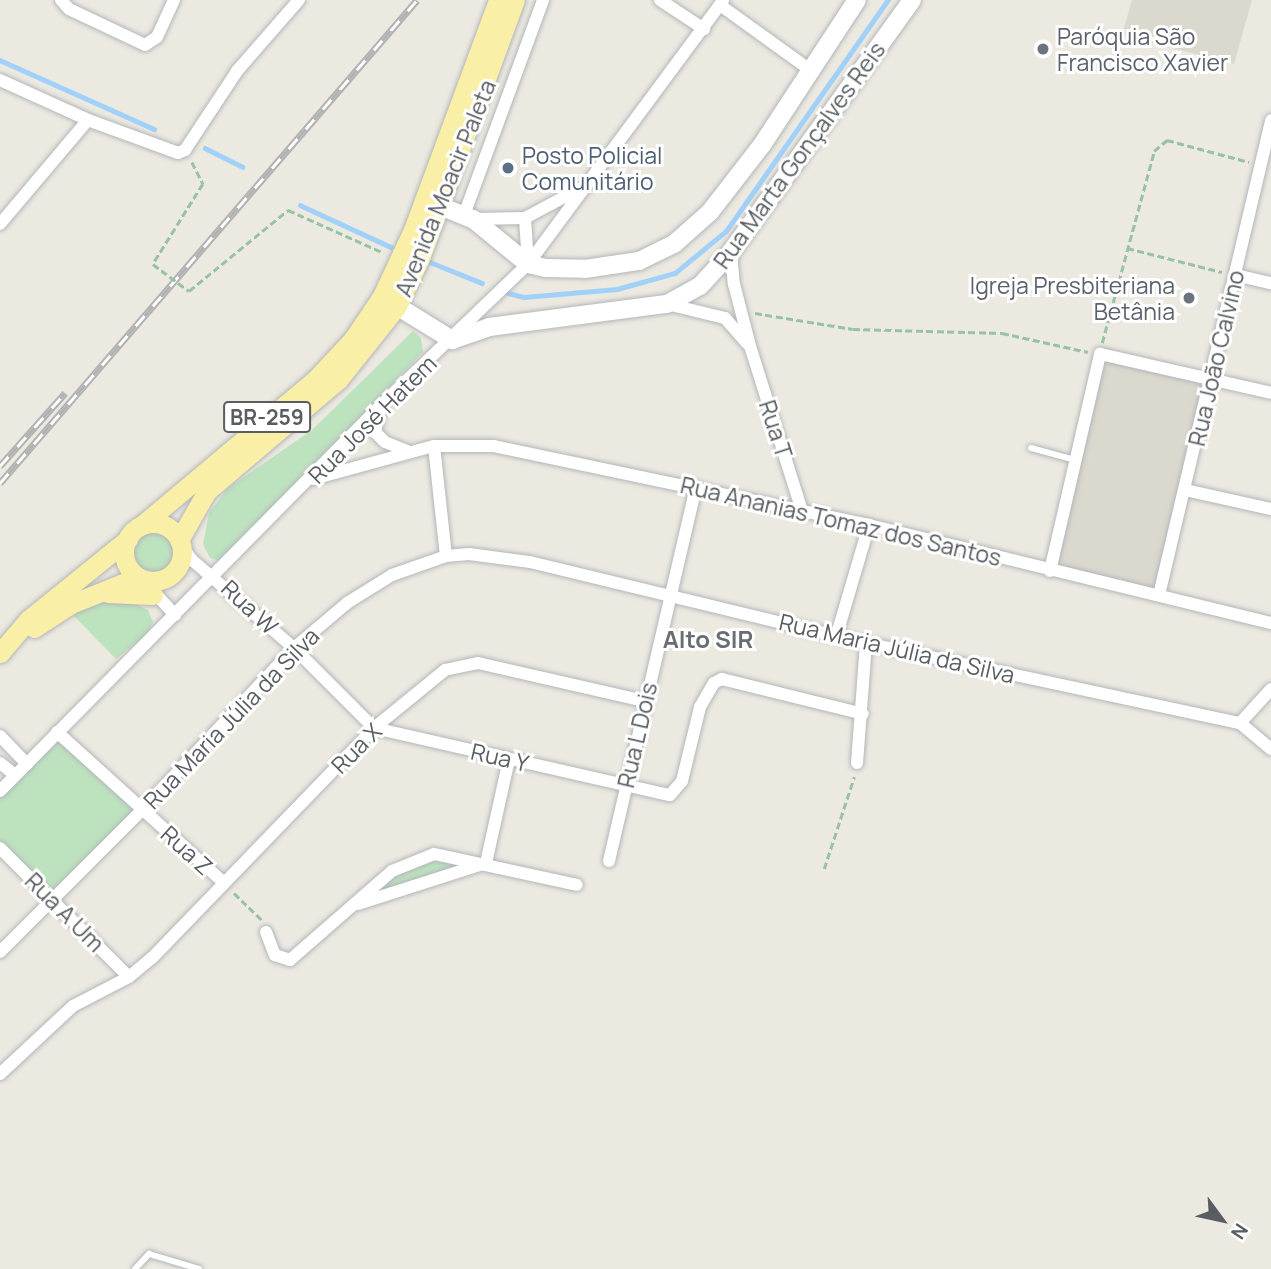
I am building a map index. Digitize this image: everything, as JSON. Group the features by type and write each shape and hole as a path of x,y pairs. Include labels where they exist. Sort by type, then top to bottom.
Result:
{"main road":[{"name":"Avenida Moacir Paleta","path":"3,650 86,597 148,588 169,577 181,563 180,542 207,491 338,380 397,306 440,206 444,170 498,0"},
{"name":"Avenida Moacir Paleta","path":"3,650 48,603 316,379 353,339 400,261 444,170 515,0"},
{"path":"148,588 127,564 135,532 160,524 180,542"}],"street":[{"path":"61,0 69,9 145,45 157,37 174,0"},
{"path":"0,80 88,120 168,152 185,150 237,71 299,0"},
{"path":"468,217 543,0"},
{"path":"660,0 704,29"},
{"name":"Rua Marta Gonçalves Reis","path":"528,264 586,269 639,261 674,244 710,212 762,145 857,0"},
{"name":"Rua Marta Gonçalves Reis","path":"452,340 489,327 667,304 700,286 732,252 912,0"},
{"path":"721,2 810,70"},
{"name":"Rua José Hatem","path":"0,791 313,479 382,404 452,340 528,264 582,188 704,29 721,2"},
{"path":"0,224 88,120"},
{"name":"Rua João Calvino","path":"1158,595 1265,166 1271,120"},
{"name":"Rua José Hatem","path":"468,217 525,218 582,188"},
{"path":"440,206 468,217 528,264"},
{"path":"525,218 528,264"},
{"name":"Rua T","path":"732,252 741,311 750,346 802,511"},
{"path":"1236,275 1271,284"},
{"name":"Rua T","path":"667,304 725,318 750,346"},
{"path":"397,306 452,340"},
{"path":"1050,571 1100,354 1271,393"},
{"path":"382,404 375,432 391,446 407,452"},
{"path":"433,446 446,556"},
{"name":"Rua Ananias Tomaz dos Santos","path":"313,479 433,446 494,446 696,486 869,525 1271,623"},
{"name":"Rua L Dois","path":"609,862 644,701 696,486"},
{"path":"1185,490 1271,509"},
{"path":"837,634 869,525"},
{"path":"180,542 198,566 215,575"},
{"name":"Rua Maria Júlia da Silva","path":"0,952 142,810 294,648 347,603 381,582 446,556 469,554 530,562 866,643 1240,723 1271,749"},
{"name":"Rua W","path":"215,575 294,648 374,728"},
{"path":"148,588 175,615"},
{"path":"148,588 162,621 154,637"},
{"path":"857,763 863,714 866,643"},
{"name":"Rua X","path":"0,1074 73,1006 130,977 374,728 416,690 458,665 495,666 644,701"},
{"name":"Rua Y","path":"374,728 670,795 679,789 700,707 714,683 722,679 863,714"},
{"path":"1240,723 1271,690"},
{"name":"Rua Z","path":"57,732 225,883"},
{"path":"0,736 27,764"},
{"path":"486,863 509,759"},
{"path":"0,763 15,775"},
{"name":"Rua A Um","path":"0,848 130,977"},
{"path":"266,932 275,955 290,960 392,871 414,859 449,855 577,885"},
{"path":"357,904 486,863"}],"lane":[{"path":"1031,448 1077,461"},
{"path":"135,1269 149,1254 199,1269"}],"path":[{"path":"741,311 853,330 1002,333 1100,354 1148,165 1167,140 1265,166"},
{"path":"185,150 203,184 153,264 189,292 288,210 400,261"},
{"path":"1126,247 1236,275"},
{"path":"824,869 838,836 857,763"},
{"path":"225,883 261,918"}],"shaded area":[{"path":"1132,0 1252,0 1234,64 1122,35"},
{"path":"1100,354 1212,380 1162,597 1050,571"}],"green space":[{"path":"413,331 421,338 423,352 222,562 210,558 203,544 209,513 228,488 312,430"},
{"path":"154,529 163,530 171,536 177,544 177,562 171,570 163,576 154,577 145,576 137,570 131,562 130,553 131,544 137,536 145,530"},
{"path":"126,599 148,610 153,622 148,633 116,659 71,613 95,602"},
{"path":"57,732 142,810 53,900 0,848 0,791"},
{"path":"434,857 474,863 367,899 385,880"}],"waterway":[{"path":"508,293 524,297 617,289 675,273 726,231 888,0"},
{"path":"0,60 154,129"},
{"path":"205,148 243,167"},
{"path":"300,205 391,247"},
{"path":"430,262 482,283"}],"railway":[{"path":"0,483 417,0"},
{"path":"0,466 65,393"}],"place":[{"name":"Paróquia São Francisco Xavier","path":"1043,49"},
{"name":"Posto Policial Comunitário","path":"508,168"},
{"name":"Igreja Presbiteriana Betânia","path":"1189,298"}],"district":[{"name":"Alto SIR","path":"708,639"}]}
